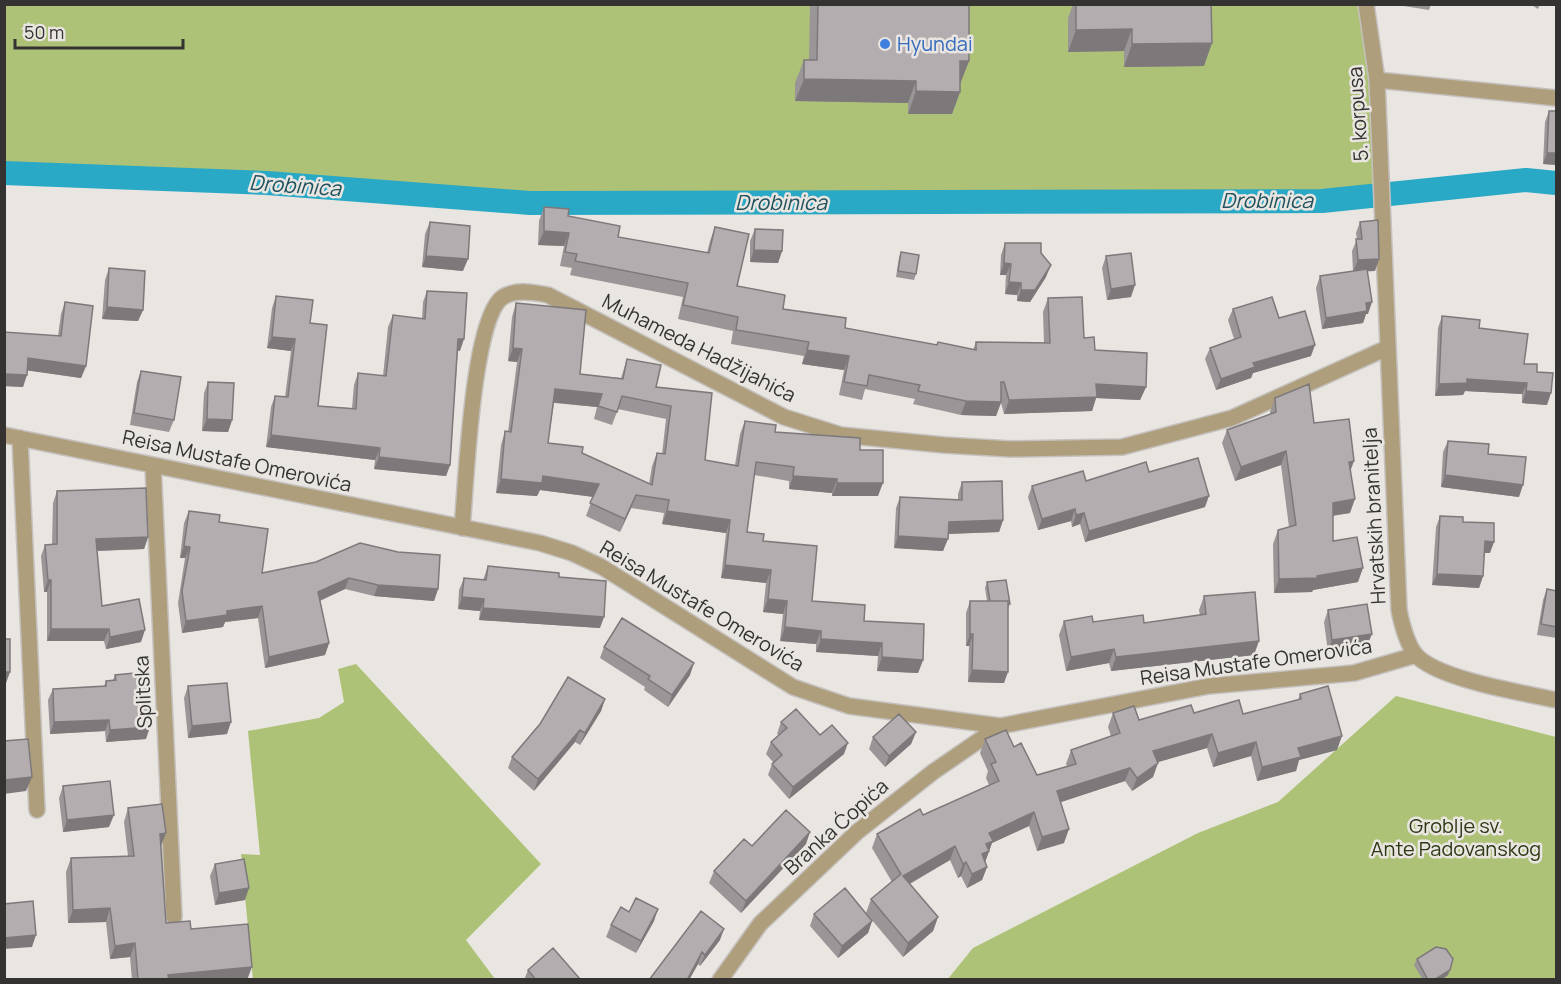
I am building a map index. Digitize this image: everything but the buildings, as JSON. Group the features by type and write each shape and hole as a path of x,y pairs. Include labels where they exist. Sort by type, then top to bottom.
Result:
{"street":[{"name":"5. korpusa","path":"1366,4 1377,80 1385,222"},
{"path":"1377,80 1557,98"},
{"name":"Hrvatskih branitelja","path":"1385,222 1387,348 1399,610 1404,633 1416,655"},
{"name":"Muhameda Hadžijahića","path":"462,528 479,360 485,328 492,308 504,296 516,292 548,295 784,417 841,435 944,445 1010,449 1122,447 1232,418 1387,348"},
{"path":"12,437 37,810"},
{"name":"Reisa Mustafe Omerovića","path":"12,437 540,543 572,553 603,567 793,687 849,706 1000,726 1209,686 1354,673 1416,655"},
{"name":"Splitska","path":"153,465 174,917"},
{"path":"1416,655 1452,675 1557,700"},
{"name":"Branka Ćopića","path":"720,980 760,924 821,869 857,832 925,778 1000,726"}],"green space":[{"path":"4,5 1366,5 1383,182 1392,193 1322,201 530,203 175,180 5,173"},
{"path":"356,664 541,864 466,940 495,979 253,980 241,854 260,855 248,731 319,718 344,702 338,669"},
{"name":"Groblje sv. Ante Padovanskog","path":"1396,696 1556,737 1556,979 947,980 973,948 1198,833 1278,802"}],"waterway":[{"name":"Drobinica","path":"4,173 267,183 530,203 1322,201 1526,180 1556,183"}],"place":[{"name":"Hyundai","path":"885,44"}]}
